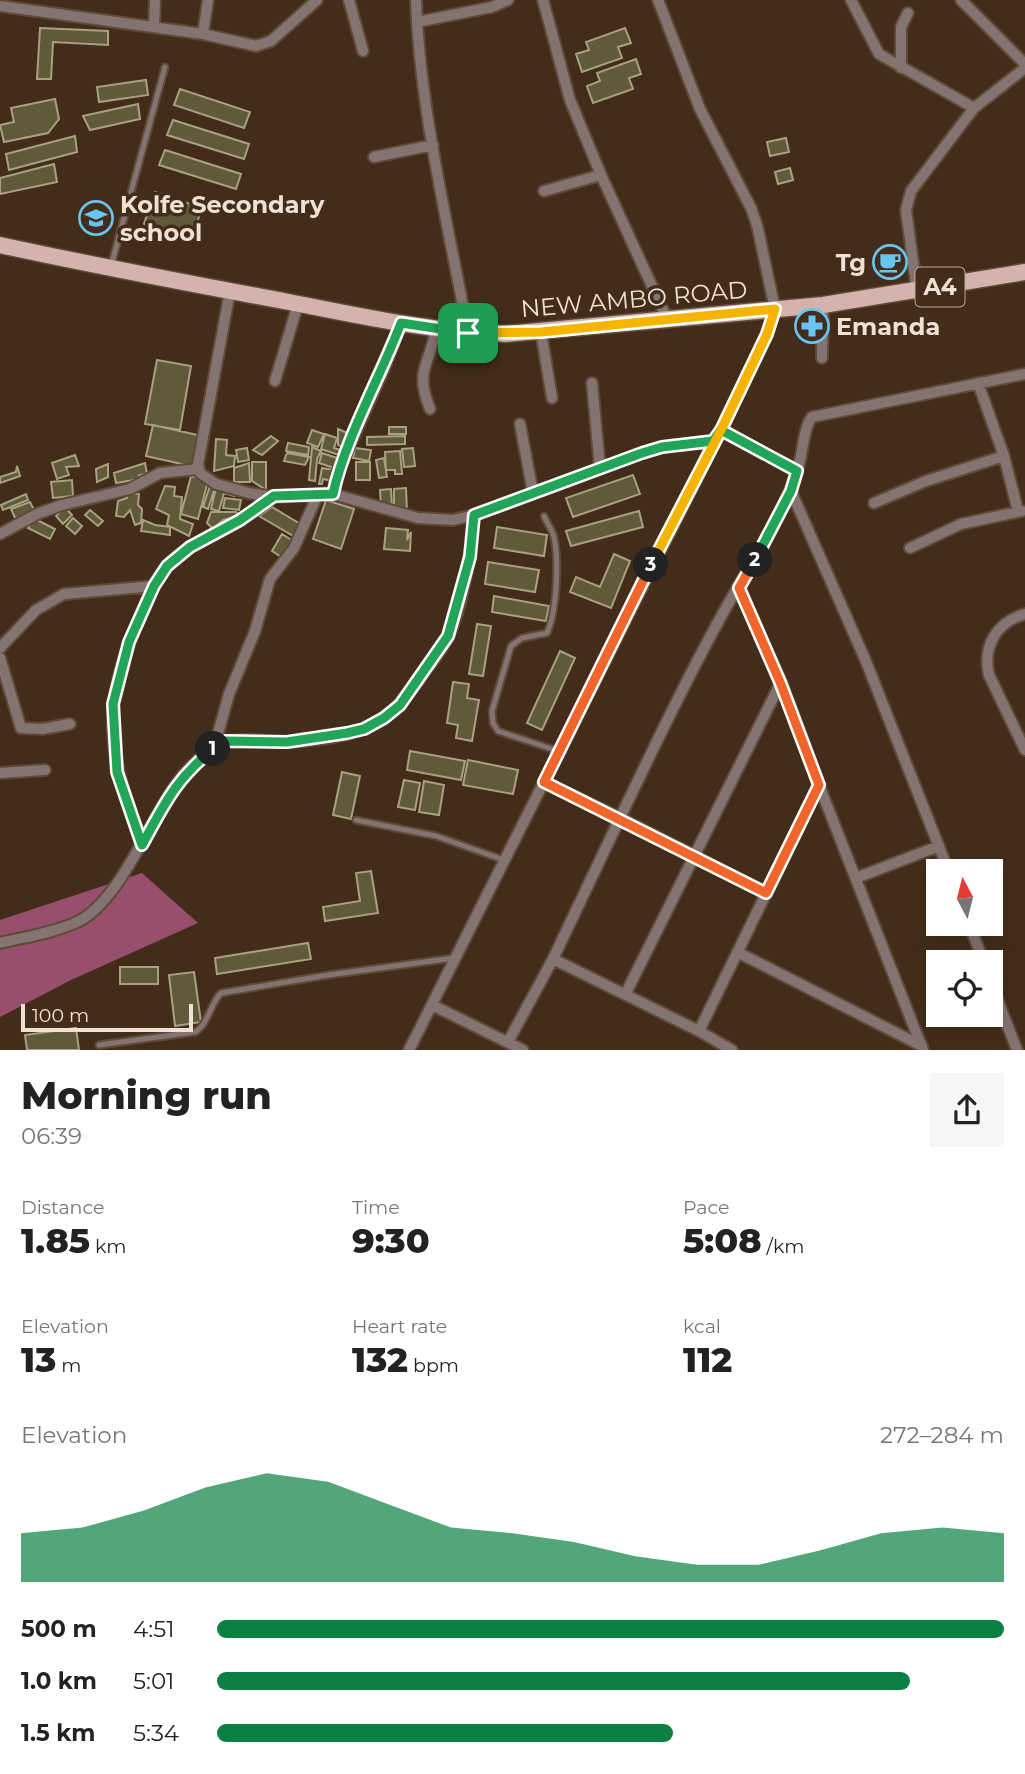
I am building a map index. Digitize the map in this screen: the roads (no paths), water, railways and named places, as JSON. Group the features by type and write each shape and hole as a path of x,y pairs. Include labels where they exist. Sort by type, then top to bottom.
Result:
{"main road":[{"name":"NEW AMBO ROAD","path":"0,245 110,269 468,333 541,332 823,305 1025,272"}],"street":[{"path":"57,0 61,14"},
{"path":"154,27 155,0"},
{"path":"203,34 208,0"},
{"path":"1,3 263,45 317,0"},
{"path":"349,0 363,51"},
{"path":"416,0 433,145 468,333"},
{"path":"417,22 492,7 508,0"},
{"path":"543,0 570,100 601,176 668,321"},
{"path":"409,1049 713,441 721,430 767,334 775,309 754,216 745,193 700,108 658,0"},
{"path":"851,0 880,54 974,108"},
{"path":"917,291 906,210 911,191 974,108 1025,66 961,0"},
{"path":"901,68 901,27 908,13"},
{"path":"374,157 433,145"},
{"path":"544,191 601,176"},
{"path":"230,291 198,469 216,484 274,496 333,494 418,519 453,520 474,515 662,447 713,441"},
{"path":"275,381 298,304"},
{"path":"822,358 823,305"},
{"path":"333,494 337,473 383,371 401,323"},
{"path":"430,409 423,392 422,376 436,329"},
{"path":"541,332 552,398"},
{"path":"508,1042 552,959 675,703 791,491 805,444 807,423 812,417 1025,374"},
{"path":"592,383 600,468"},
{"path":"910,548 961,524 1022,511 978,383"},
{"path":"520,424 533,493"},
{"path":"721,430 797,471"},
{"path":"874,503 926,481 1004,456"},
{"path":"0,534 37,514 62,505 130,489 160,473 198,469"},
{"path":"791,491 865,659 944,859"},
{"path":"214,748 229,694 255,631 270,579 294,548 318,494"},
{"path":"142,845 117,772 113,704 129,642 154,586 167,566 190,547 240,520 274,496"},
{"path":"0,943 59,929 88,915 108,894 142,845 170,793 186,771 214,748 226,741 287,742 347,733 374,724 400,705 448,636 470,557 474,515"},
{"path":"0,648 36,610 64,594 154,586"},
{"path":"739,588 780,682 923,1048"},
{"path":"1025,614 1000,626 993,636 986,663 989,675 1025,750"},
{"path":"0,658 21,728 42,729 70,724"},
{"path":"626,993 780,682"},
{"path":"0,773 45,770"},
{"path":"544,782 766,893"},
{"path":"699,1031 819,785"},
{"path":"856,878 939,846"},
{"path":"737,953 923,1048"},
{"path":"552,959 626,993 732,1049"},
{"path":"432,1005 523,1049"},
{"path":"1003,1013 1017,1049"}],"lane":[{"path":"110,269 165,67"},
{"path":"544,516 554,537 556,567 552,622 547,633 522,638 511,646 492,711 493,723 498,731 558,751"},
{"path":"356,820 436,836 504,860"},
{"path":"99,1045 195,1032 202,1027 214,1000 221,993 453,958"}],"place":[{"name":"Kolfe Secondary school","path":"96,218"},
{"name":"Tg","path":"890,262"},
{"name":"Emanda","path":"812,326"}]}
